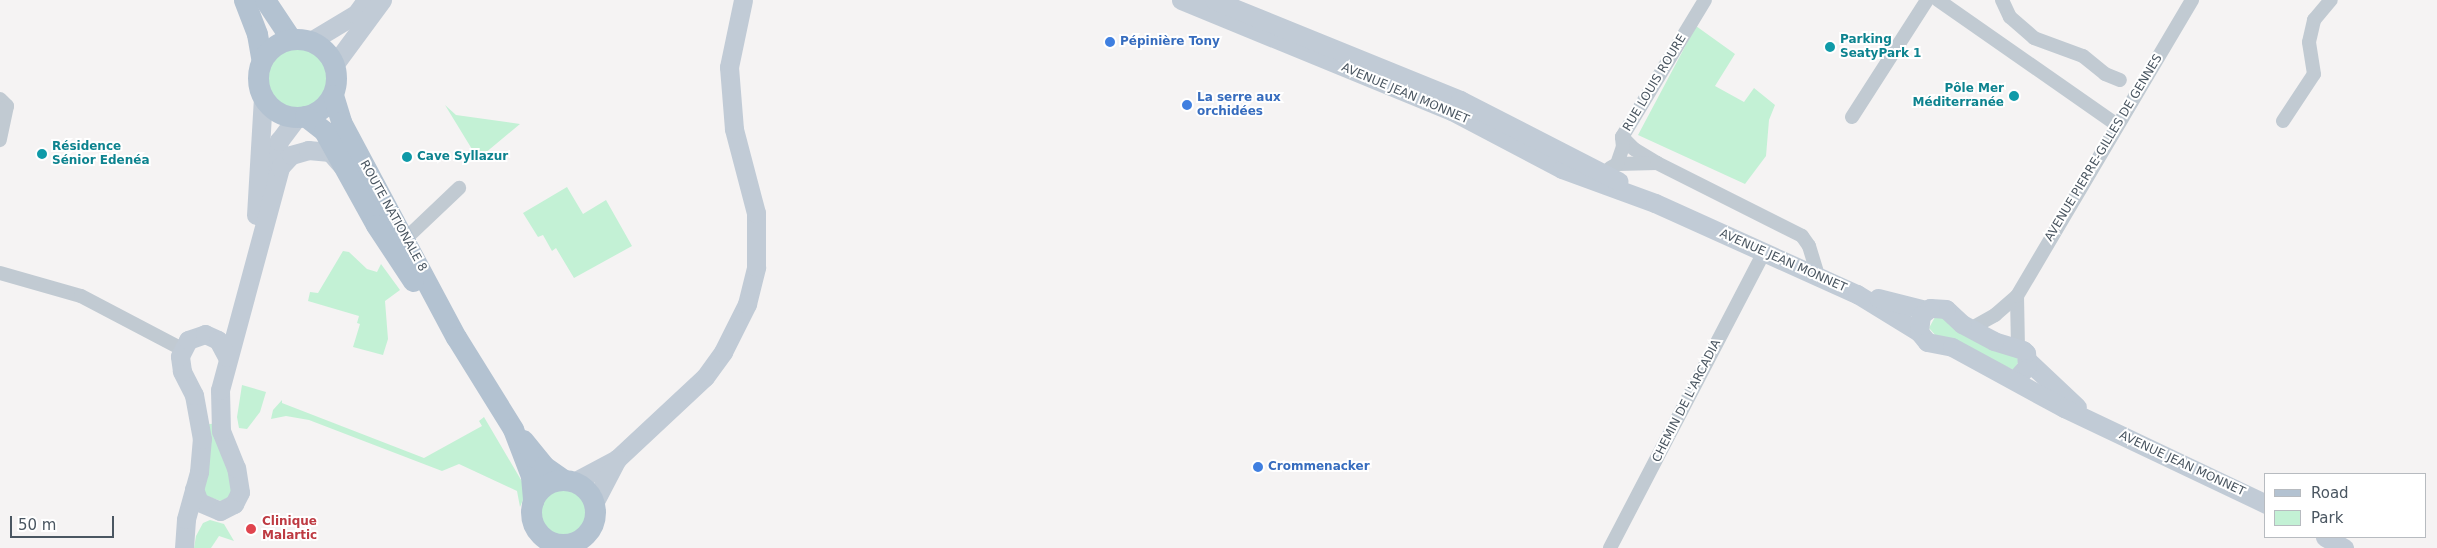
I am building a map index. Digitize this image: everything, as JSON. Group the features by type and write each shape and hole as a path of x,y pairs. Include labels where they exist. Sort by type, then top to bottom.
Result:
{"main road":[{"path":"185,544 186,519 201,454 200,420 194,395 180,363 182,348 188,340 218,329 232,314 254,229 260,182 263,97 258,80 262,61 257,34 244,0"},
{"path":"265,0 301,40 329,55 334,65 336,76 333,94 322,109 301,117 279,141 267,212"},
{"path":"262,61 274,46 301,40 356,14 366,0"},
{"path":"334,65 382,0"},
{"name":"AVENUE JEAN MONNET","path":"1181,0 1452,111 1583,178 1655,203 1763,254 1857,294 1919,332 1927,342 1952,348 2000,376 2015,380 2097,424 2264,503"},
{"name":"AVENUE JEAN MONNET","path":"1214,0 1460,100 1609,168 1655,203"},
{"path":"617,459 583,537 568,546 545,538 538,531 532,522 533,501 545,485 569,481 617,459 705,376 723,352 747,304 756,267 756,213 734,129 729,67 744,3"},
{"name":"ROUTE NATIONALE 8","path":"333,94 341,122 399,245"},
{"path":"263,97 277,112 301,117"},
{"name":"ROUTE NATIONALE 8","path":"301,117 324,131 343,166 399,245 513,429 544,466 569,481"},
{"path":"194,489 199,502 210,508 228,508 240,492 236,468 221,431 220,390 227,356 280,167 291,155 308,150 330,152 343,166"},
{"name":"AVENUE JEAN MONNET","path":"1857,294 1926,310 1946,309 1970,328 2023,354 2097,424"},
{"path":"1919,332 1918,320 1926,310"},
{"path":"205,334 218,340 227,356"},
{"path":"2015,380 2025,372 2023,354"},
{"name":"ROUTE NATIONALE 8","path":"513,429 531,476 533,501"},
{"path":"569,481 586,490 594,512 595,548"},
{"path":"185,544 196,520 210,508"},
{"path":"2327,538 2344,548"}],"street":[{"name":"RUE LOUIS ROURE","path":"1609,168 1623,147 1622,137 1706,0"},
{"path":"1852,116 1927,0"},
{"path":"1938,0 2117,125"},
{"path":"2002,0 2010,18 2034,38 2083,56 2105,74 2120,80"},
{"name":"AVENUE PIERRE-GILLES DE GENNES","path":"1970,328 1996,315 2017,296 2192,0"},
{"path":"2284,121 2314,74 2309,42 2314,20 2331,0"},
{"path":"0,99 7,106 0,140"},
{"path":"1622,137 1634,149 1658,163 1802,236 1819,278"},
{"path":"1583,178 1609,168 1658,163"},
{"path":"399,245 459,188"},
{"name":"CHEMIN DE L'ARCADIA","path":"1610,548 1763,254"},
{"path":"0,273 81,296 182,348"},
{"path":"2017,296 2023,354"}],"green space":[{"path":"1696,26 1735,54 1715,86 1744,102 1754,88 1775,105 1769,120 1766,156 1745,184 1638,135"},
{"path":"298,49 314,54 319,58 323,63 328,79 323,95 319,100 314,104 298,109 282,104 277,100 273,95 268,79 273,63 277,58 282,54"},
{"path":"445,105 456,115 520,124 478,159"},
{"path":"567,187 583,214 606,200 632,246 574,278 556,248 552,251 543,235 538,237 523,213"},
{"path":"343,251 349,252 367,269 377,272 381,264 400,290 385,301 388,339 383,355 353,347 360,324 357,323 359,316 308,301 310,292 318,293"},
{"path":"1935,317 1945,317 2012,351 2019,361 2014,370 1936,336 1929,328"},
{"path":"242,385 266,392 260,412 247,429 239,428 237,417"},
{"path":"282,400 282,403 424,458 482,426 479,421 484,417 527,490 520,507 517,491 459,464 442,471 309,420 286,416 271,419 273,410"},
{"path":"216,423 232,473 231,496 221,501 203,495 205,425"},
{"path":"564,487 573,489 584,498 589,512 587,521 578,532 564,537 555,535 544,526 539,512 541,503 550,492"},
{"path":"210,520 224,524 234,541 219,536 211,548 194,548 196,536 203,523"}],"place":[{"name":"Pépinière Tony","path":"1110,42"},
{"name":"Parking SeatyPark 1","path":"1830,47"},
{"name":"Pôle Mer Méditerranée","path":"2014,96"},
{"name":"La serre aux orchidées","path":"1187,105"},
{"name":"Résidence Sénior Edenéa","path":"42,154"},
{"name":"Cave Syllazur","path":"407,157"},
{"name":"Crommenacker","path":"1258,467"},
{"name":"Clinique Malartic","path":"251,529"}]}
